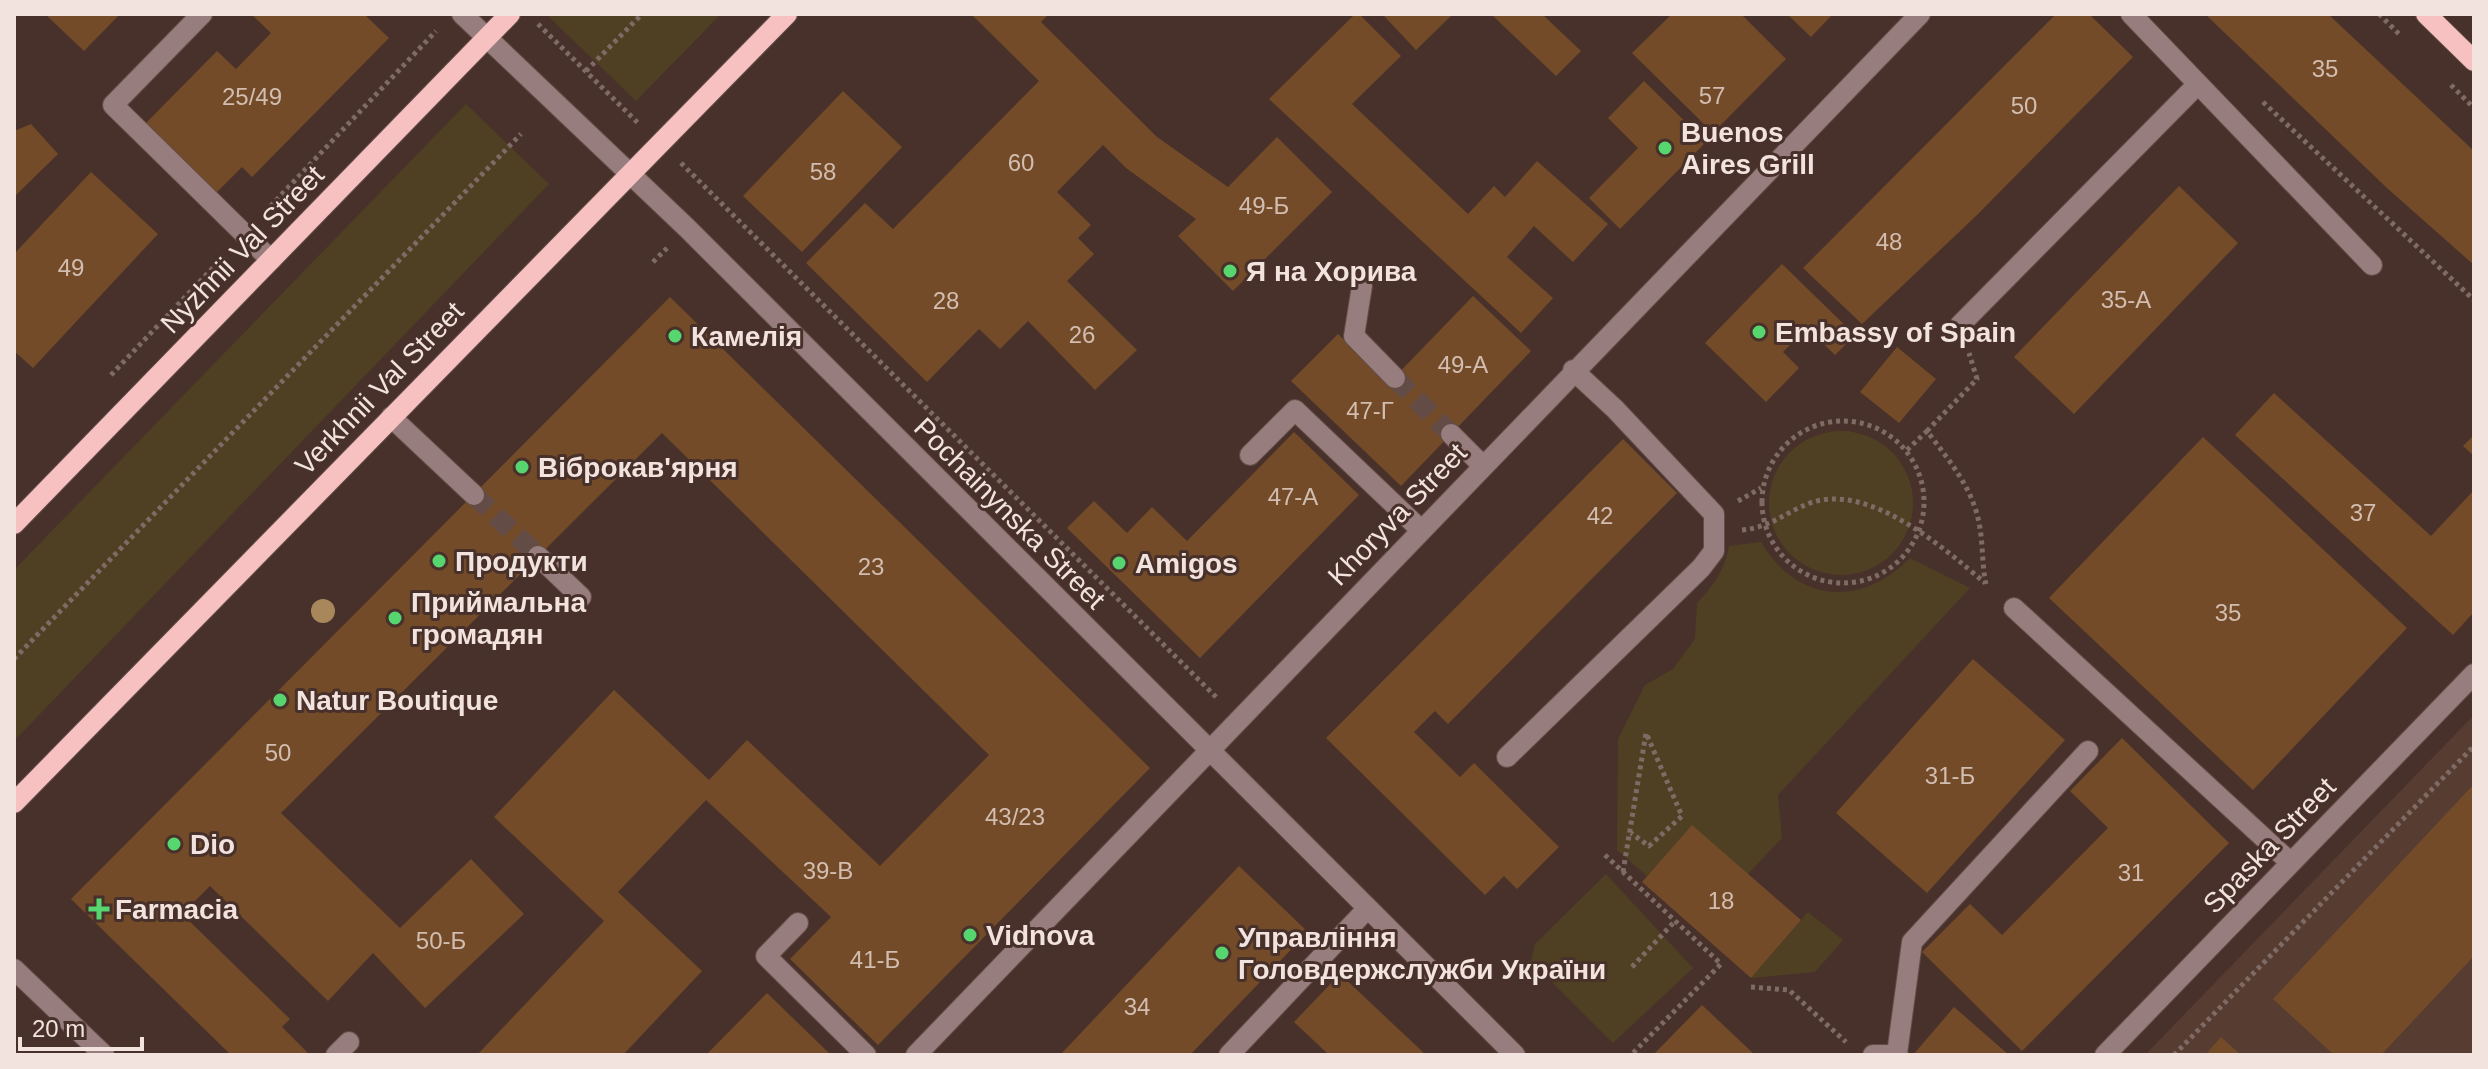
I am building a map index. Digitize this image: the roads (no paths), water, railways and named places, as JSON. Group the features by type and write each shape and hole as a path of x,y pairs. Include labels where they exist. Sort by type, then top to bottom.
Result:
{"main road":[{"name":"Nyzhnii Val Street","path":"14,524 510,14"},
{"name":"Verkhnii Val Street","path":"14,803 627,173 787,14"},
{"path":"2426,14 2474,61"}],"street":[{"path":"202,14 113,105 271,260"},
{"name":"Pochainynska Street","path":"462,14 696,237 1515,1055"},
{"name":"Khoryva Street","path":"916,1055 1573,370 1920,14"},
{"path":"2131,14 2372,265"},
{"path":"1960,325 2198,84"},
{"path":"1362,286 1354,336 1395,378"},
{"path":"1507,757 1701,568 1714,551 1714,514 1615,409 1573,370"},
{"path":"1250,455 1295,410 1421,530"},
{"path":"391,417 474,495"},
{"path":"1451,434 1482,465"},
{"path":"538,556 581,597"},
{"path":"2014,608 2291,863"},
{"name":"Spaska Street","path":"2105,1055 2474,674"},
{"path":"1873,1055 1898,1054 1912,942 2088,751"},
{"path":"1229,1055 1367,909"},
{"path":"798,923 766,956 866,1055"},
{"path":"14,969 104,1055"}],"tunnel":[{"path":"1395,378 1451,434"},
{"path":"474,495 538,556"}],"place":[{"name":"Buenos Aires Grill","path":"1665,148"},
{"name":"Я на Хорива","path":"1230,271"},
{"name":"Embassy of Spain","path":"1759,332"},
{"name":"Камелія","path":"675,336"},
{"name":"Віброкав'ярня","path":"522,467"},
{"name":"Продукти","path":"439,561"},
{"name":"Amigos","path":"1119,563"},
{"name":"Приймальна громадян","path":"395,618"},
{"name":"Natur Boutique","path":"280,700"},
{"name":"Dio","path":"174,844"},
{"name":"Farmacia","path":"99,909"},
{"name":"Vidnova","path":"970,935"},
{"name":"Управління Головдержслужби України","path":"1222,953"}]}
